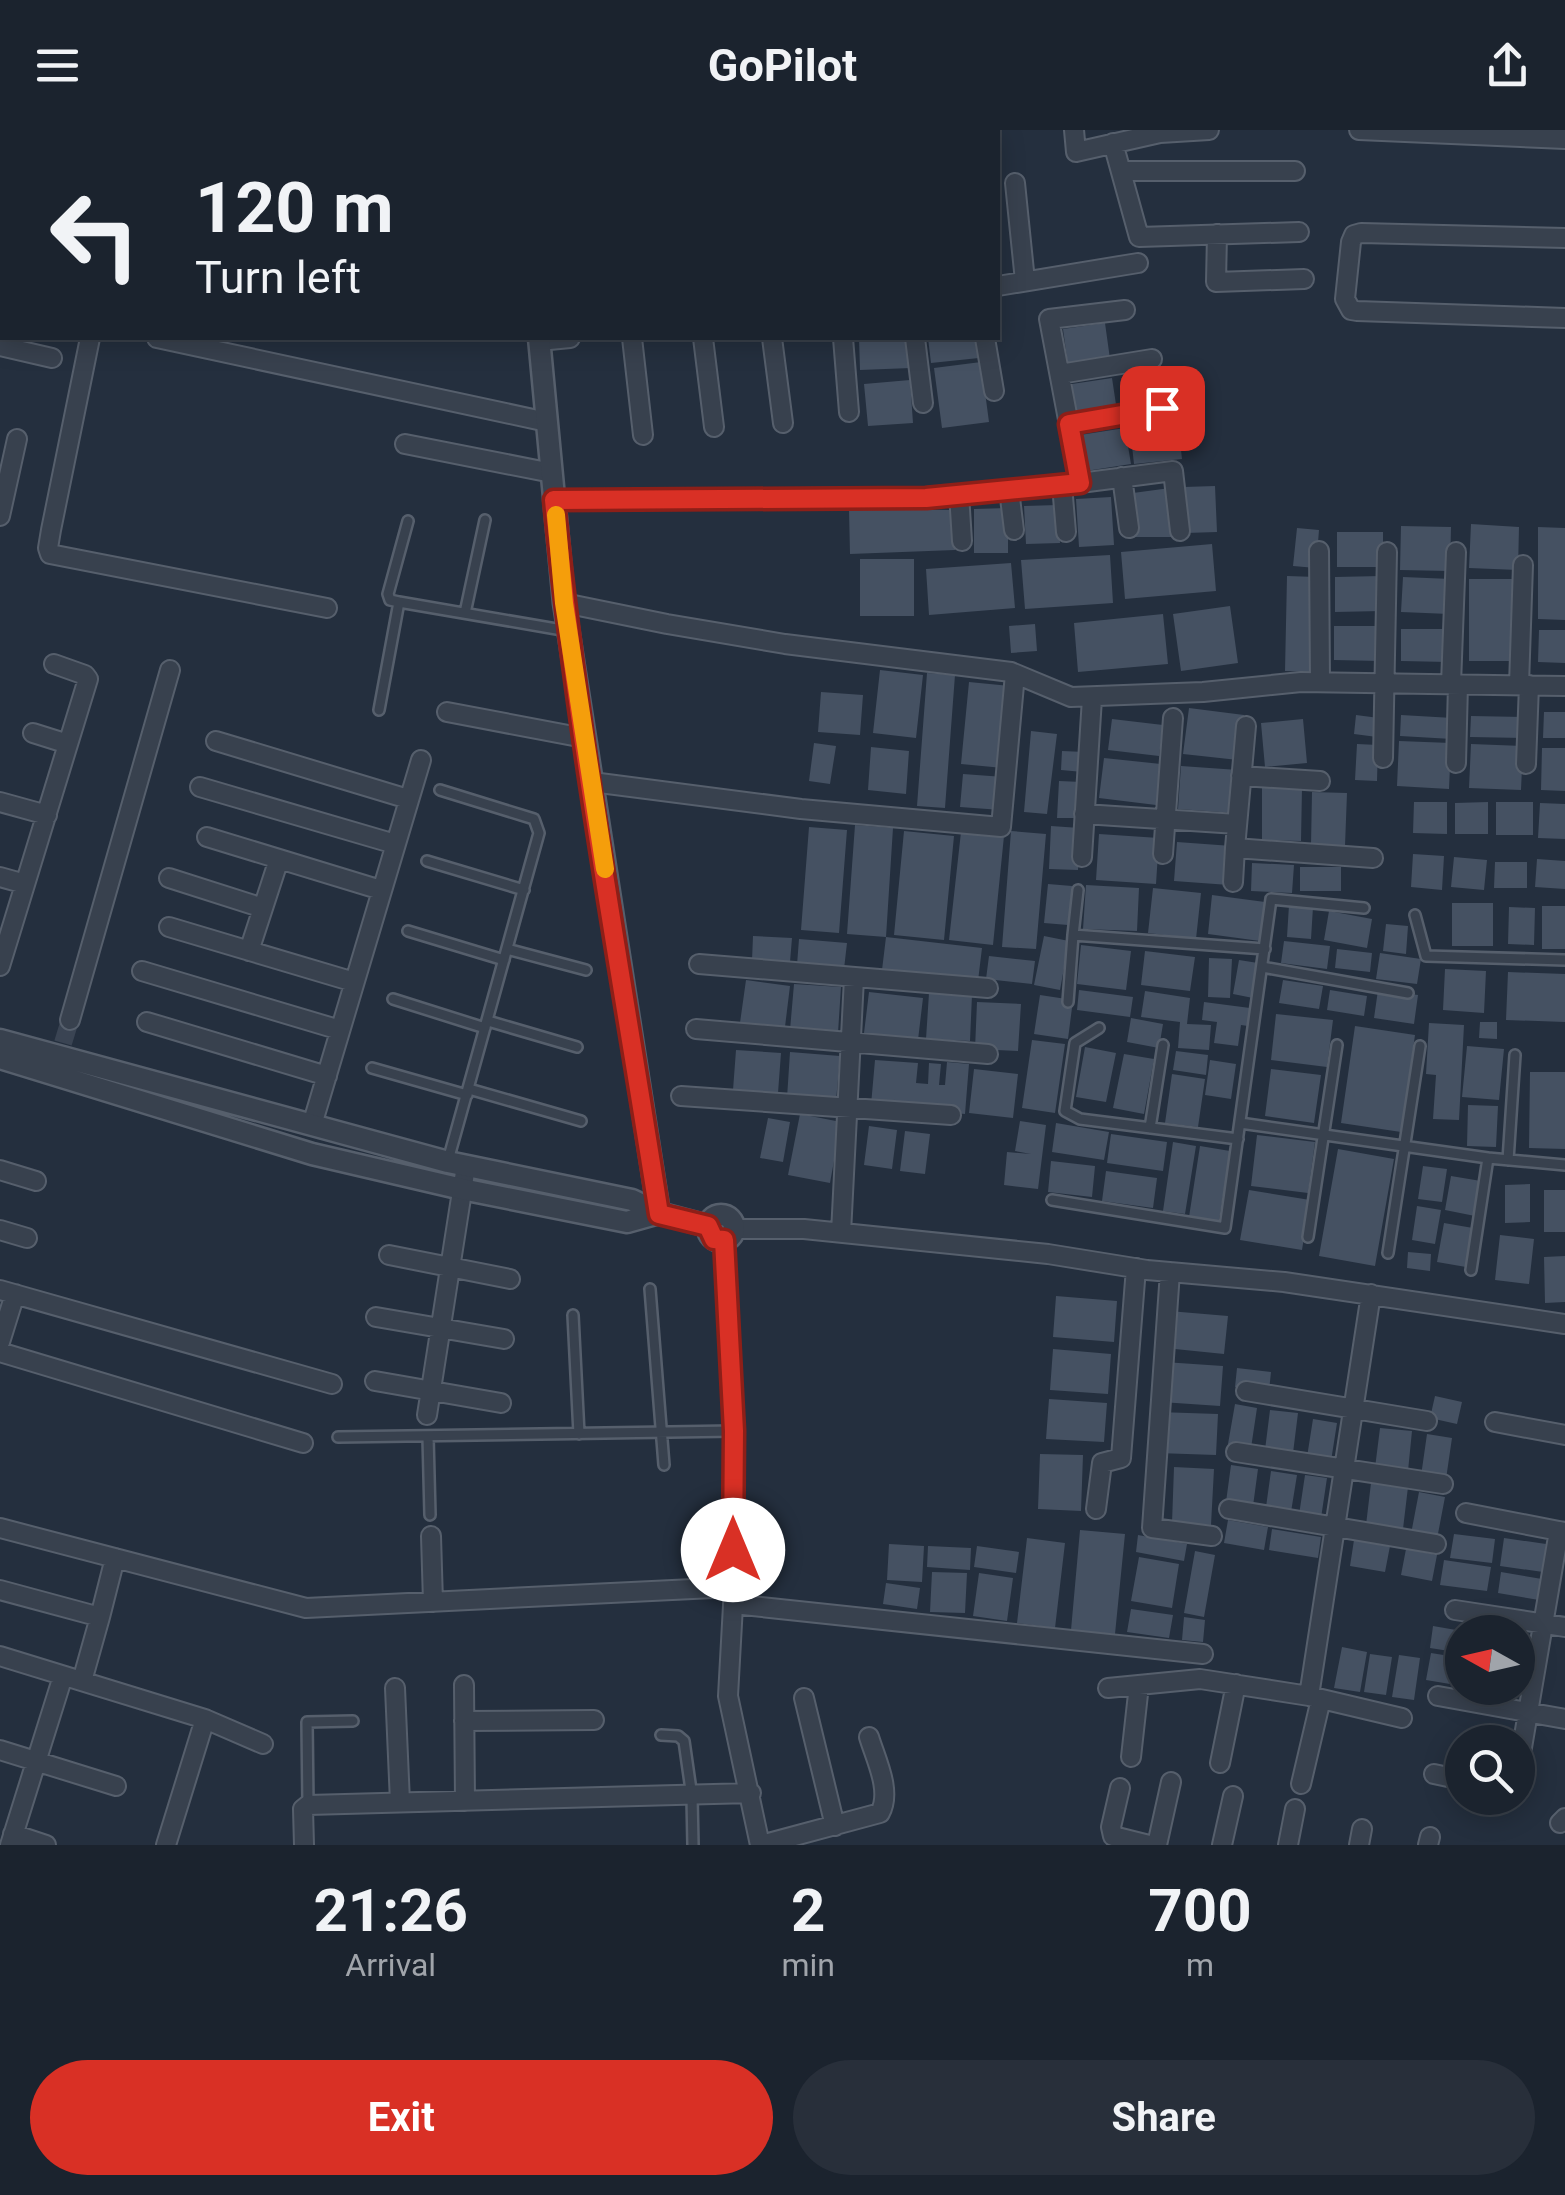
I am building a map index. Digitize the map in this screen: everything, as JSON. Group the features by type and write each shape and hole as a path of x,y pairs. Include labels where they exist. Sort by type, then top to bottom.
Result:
{"street":[{"path":"1074,130 1076,152 1160,132 1209,130"},
{"path":"1358,130 1565,139"},
{"path":"1113,144 1139,237 1299,232"},
{"path":"1121,172 1295,171"},
{"path":"1015,183 1025,281"},
{"path":"1565,238 1361,233 1350,242 1345,299 1351,310 1357,312 1565,318"},
{"path":"1217,234 1216,282 1304,279"},
{"path":"1000,286 1138,263"},
{"path":"1066,532 1071,484 1069,424 1049,319 1125,310"},
{"path":"90,340 51,530 50,554 327,608"},
{"path":"165,340 547,422"},
{"path":"539,340 564,603 659,1214"},
{"path":"632,340 643,434"},
{"path":"703,340 714,427"},
{"path":"772,340 783,422"},
{"path":"842,340 850,412"},
{"path":"915,340 923,403"},
{"path":"985,340 994,391"},
{"path":"0,346 52,358"},
{"path":"1060,374 1152,359"},
{"path":"1069,424 1162,408"},
{"path":"0,516 17,440"},
{"path":"405,444 552,473"},
{"path":"554,500 758,500 959,494 1174,471 1180,531"},
{"path":"1122,477 1129,528"},
{"path":"1009,490 1014,530"},
{"path":"959,494 962,541"},
{"path":"1320,551 1320,682"},
{"path":"1384,758 1387,552"},
{"path":"1456,552 1456,763"},
{"path":"1523,564 1526,764"},
{"path":"564,603 785,644 1015,674 1071,697 1320,682 1565,686"},
{"path":"1,962 88,680 85,674 54,664"},
{"path":"70,1020 170,670"},
{"path":"592,782 801,809 1001,828 1015,674"},
{"path":"1082,857 1092,698"},
{"path":"447,712 584,738"},
{"path":"1163,854 1173,718"},
{"path":"1233,882 1246,726"},
{"path":"34,732 68,744"},
{"path":"216,740 408,799"},
{"path":"312,1125 421,760"},
{"path":"1242,776 1320,781"},
{"path":"200,787 395,844"},
{"path":"0,802 47,816"},
{"path":"1084,814 1237,824"},
{"path":"207,837 381,890"},
{"path":"1235,848 1373,858"},
{"path":"249,951 280,859"},
{"path":"0,877 25,884"},
{"path":"169,878 263,908"},
{"path":"168,928 354,982"},
{"path":"699,964 988,988"},
{"path":"142,970 340,1030"},
{"path":"842,1233 854,978"},
{"path":"147,1022 327,1076"},
{"path":"696,1029 988,1054"},
{"path":"0,1040 457,1164 632,1200 659,1214 722,1232 842,1233 1048,1254 1136,1268 1284,1282 1565,1324"},
{"path":"0,1058 59,1058 312,1154 627,1222 659,1214"},
{"path":"681,1096 951,1115"},
{"path":"427,1415 450,1268 452,1187 457,1164"},
{"path":"0,1170 36,1181"},
{"path":"0,1230 27,1238"},
{"path":"722,1232 734,1431 728,1696 760,1845 880,1813 885,1804 884,1789 869,1737"},
{"path":"388,1255 510,1278"},
{"path":"1096,1509 1102,1462 1121,1458 1136,1268"},
{"path":"1170,1272 1152,1528 1212,1536"},
{"path":"0,1342 7,1292 332,1384"},
{"path":"1301,1784 1371,1294"},
{"path":"376,1317 504,1339"},
{"path":"0,1352 303,1443"},
{"path":"375,1381 501,1402"},
{"path":"1246,1392 1427,1420"},
{"path":"1495,1422 1565,1435"},
{"path":"1236,1452 1442,1484"},
{"path":"1228,1508 1436,1544"},
{"path":"1466,1514 1562,1531 1527,1725"},
{"path":"0,1528 306,1608 733,1595 1204,1654"},
{"path":"432,1536 433,1602"},
{"path":"46,1845 12,1839 36,1760 100,1617 116,1558"},
{"path":"0,1590 100,1617"},
{"path":"1455,1610 1565,1627"},
{"path":"0,1656 205,1719 263,1744"},
{"path":"1108,1688 1200,1679 1315,1698 1402,1718"},
{"path":"1220,1763 1236,1684"},
{"path":"464,1685 465,1800"},
{"path":"1131,1757 1139,1685"},
{"path":"395,1688 400,1802"},
{"path":"1438,1696 1565,1718"},
{"path":"804,1698 834,1826"},
{"path":"166,1845 205,1719"},
{"path":"464,1720 594,1720"},
{"path":"0,1750 116,1786"},
{"path":"1434,1774 1445,1776"},
{"path":"1157,1845 1171,1782"},
{"path":"1120,1788 1113,1836 1136,1844"},
{"path":"304,1845 303,1809 308,1804 751,1793"},
{"path":"1222,1845 1233,1796"},
{"path":"1288,1845 1295,1809"}],"lane":[{"path":"466,613 484,520"},
{"path":"408,521 388,594 390,600 568,630"},
{"path":"378,710 400,602"},
{"path":"440,790 534,819 540,832 468,1092 457,1164"},
{"path":"427,862 524,890"},
{"path":"1068,1002 1078,890"},
{"path":"1052,1200 1225,1228 1271,900 1364,908"},
{"path":"1415,916 1426,956 1565,960"},
{"path":"408,932 586,970"},
{"path":"1073,934 1265,948"},
{"path":"1262,967 1408,993"},
{"path":"393,999 577,1047"},
{"path":"1100,1028 1074,1043 1066,1112 1080,1119 1238,1139"},
{"path":"1150,1128 1164,1045"},
{"path":"1308,1237 1337,1045"},
{"path":"1388,1253 1420,1046"},
{"path":"1508,1160 1515,1054"},
{"path":"372,1068 581,1120"},
{"path":"1240,1123 1565,1165"},
{"path":"1471,1270 1488,1158"},
{"path":"650,1289 664,1464"},
{"path":"574,1315 580,1434"},
{"path":"338,1437 734,1431"},
{"path":"428,1437 430,1515"},
{"path":"308,1804 307,1722 352,1721"},
{"path":"661,1735 678,1736 684,1741 692,1797 693,1845"}],"building":[{"path":"1105,323 1110,359 1068,365 1063,329"},
{"path":"859,340 910,340 911,368 860,370"},
{"path":"928,340 977,340 979,358 931,363"},
{"path":"981,362 989,422 942,428 934,368"},
{"path":"1112,378 1117,411 1077,417 1072,384"},
{"path":"910,380 913,423 868,426 864,384"},
{"path":"1178,423 1182,459 1134,464 1130,428"},
{"path":"1125,428 1131,464 1086,471 1080,435"},
{"path":"1215,486 1217,532 1186,533 1184,487"},
{"path":"1170,488 1175,537 1135,537 1133,493"},
{"path":"1111,497 1114,545 1079,547 1076,499"},
{"path":"1058,505 1060,543 1026,544 1024,506"},
{"path":"1008,508 1008,553 974,553 974,509"},
{"path":"849,509 953,510 955,550 850,554"},
{"path":"1471,524 1519,527 1518,570 1469,568"},
{"path":"1401,526 1451,527 1450,571 1400,570"},
{"path":"1538,527 1565,528 1565,620 1538,619"},
{"path":"1297,528 1319,530 1316,568 1293,566"},
{"path":"1337,532 1383,532 1383,567 1337,567"},
{"path":"1212,544 1216,591 1125,599 1121,552"},
{"path":"1110,555 1113,603 1025,609 1021,560"},
{"path":"860,559 914,559 914,616 860,616"},
{"path":"1011,563 1015,608 929,615 926,569"},
{"path":"1287,576 1317,577 1315,672 1285,671"},
{"path":"1381,576 1382,611 1335,612 1335,577"},
{"path":"1403,577 1451,579 1449,614 1401,612"},
{"path":"1469,579 1516,579 1516,661 1469,661"},
{"path":"1230,606 1238,663 1181,671 1173,614"},
{"path":"1163,614 1168,664 1078,672 1074,623"},
{"path":"1035,624 1037,651 1011,653 1009,626"},
{"path":"1334,626 1380,626 1380,661 1334,660"},
{"path":"1401,629 1448,629 1448,662 1401,661"},
{"path":"1539,630 1565,630 1565,663 1538,662"},
{"path":"880,670 923,675 916,738 873,733"},
{"path":"927,673 955,675 945,808 917,806"},
{"path":"969,682 1010,686 1003,768 961,764"},
{"path":"821,692 863,695 860,735 818,732"},
{"path":"1189,708 1244,715 1238,760 1183,754"},
{"path":"1544,712 1565,712 1565,738 1543,738"},
{"path":"1356,715 1379,718 1377,737 1354,734"},
{"path":"1401,715 1453,718 1452,739 1400,736"},
{"path":"1471,716 1524,717 1524,738 1470,737"},
{"path":"1112,719 1163,725 1159,756 1108,750"},
{"path":"1303,719 1307,763 1265,767 1261,723"},
{"path":"1031,731 1057,734 1047,814 1024,812"},
{"path":"1399,741 1451,743 1449,789 1397,786"},
{"path":"814,743 836,746 830,784 809,781"},
{"path":"1357,744 1378,745 1377,781 1355,780"},
{"path":"1471,744 1523,746 1521,790 1469,788"},
{"path":"871,747 909,751 906,794 868,790"},
{"path":"1542,748 1565,748 1565,791 1541,790"},
{"path":"1062,751 1085,752 1083,772 1061,770"},
{"path":"1104,758 1161,764 1156,805 1099,798"},
{"path":"1181,766 1238,770 1235,813 1178,809"},
{"path":"963,774 1004,777 1001,810 960,807"},
{"path":"1059,781 1082,782 1080,818 1057,818"},
{"path":"1262,787 1302,788 1301,841 1262,840"},
{"path":"1312,792 1347,793 1345,846 1311,845"},
{"path":"1414,802 1447,802 1447,834 1413,833"},
{"path":"1488,802 1488,834 1455,834 1455,803"},
{"path":"1496,802 1533,802 1533,835 1496,835"},
{"path":"1540,803 1565,804 1565,839 1538,838"},
{"path":"855,825 893,828 886,937 847,934"},
{"path":"1051,826 1080,828 1078,870 1049,869"},
{"path":"809,827 847,830 839,933 801,930"},
{"path":"904,831 954,836 944,940 894,935"},
{"path":"1011,831 1046,834 1036,949 1002,947"},
{"path":"961,832 1004,836 993,945 949,940"},
{"path":"1099,834 1159,838 1156,884 1096,880"},
{"path":"1177,842 1232,846 1229,885 1174,881"},
{"path":"1413,854 1444,856 1442,890 1411,887"},
{"path":"1454,857 1487,860 1484,890 1451,887"},
{"path":"1537,859 1565,861 1565,889 1535,887"},
{"path":"1495,862 1527,862 1527,888 1494,888"},
{"path":"1252,863 1294,865 1292,893 1251,891"},
{"path":"1300,867 1341,867 1341,891 1300,891"},
{"path":"1048,884 1072,886 1068,925 1044,923"},
{"path":"1086,885 1139,888 1137,931 1083,929"},
{"path":"1153,888 1201,893 1196,939 1148,933"},
{"path":"1212,895 1265,902 1260,941 1208,934"},
{"path":"1452,903 1493,903 1493,946 1452,946"},
{"path":"1289,905 1313,907 1311,939 1287,937"},
{"path":"1542,906 1565,906 1565,949 1542,949"},
{"path":"1509,907 1535,908 1534,945 1508,944"},
{"path":"1329,911 1372,919 1367,948 1324,940"},
{"path":"1386,924 1408,926 1406,954 1383,951"},
{"path":"753,936 792,938 790,962 752,960"},
{"path":"1044,936 1069,941 1060,990 1034,985"},
{"path":"886,937 982,948 978,981 882,970"},
{"path":"799,939 847,943 844,969 797,965"},
{"path":"1284,941 1330,946 1327,969 1281,963"},
{"path":"1081,945 1131,951 1126,990 1077,984"},
{"path":"1337,949 1372,953 1370,972 1335,968"},
{"path":"1145,951 1195,957 1190,991 1141,985"},
{"path":"1380,953 1421,959 1417,984 1376,979"},
{"path":"989,956 1035,961 1032,984 986,979"},
{"path":"1209,958 1232,959 1230,998 1208,997"},
{"path":"1239,960 1258,963 1253,998 1233,994"},
{"path":"1445,969 1486,971 1484,1013 1443,1010"},
{"path":"1508,972 1565,974 1565,1022 1506,1020"},
{"path":"746,980 790,986 784,1035 739,1030"},
{"path":"1283,980 1323,986 1319,1009 1279,1003"},
{"path":"794,984 841,987 838,1033 790,1030"},
{"path":"1079,990 1133,997 1130,1017 1077,1010"},
{"path":"1330,990 1367,996 1364,1016 1327,1010"},
{"path":"1378,990 1418,995 1414,1024 1374,1018"},
{"path":"1145,991 1190,998 1187,1024 1211,1025 1209,1050 1178,1048 1180,1022 1141,1017"},
{"path":"869,992 923,998 918,1040 864,1033"},
{"path":"929,993 972,995 970,1041 926,1039"},
{"path":"1040,995 1073,1000 1068,1039 1034,1034"},
{"path":"977,1002 1021,1004 1018,1051 975,1049"},
{"path":"1204,1002 1250,1008 1248,1026 1241,1025 1238,1046 1214,1043 1217,1022 1202,1020"},
{"path":"1276,1014 1333,1020 1327,1067 1271,1060"},
{"path":"1131,1018 1163,1024 1159,1048 1127,1042"},
{"path":"1480,1022 1497,1022 1497,1039 1479,1038"},
{"path":"1429,1023 1464,1025 1459,1120 1433,1119 1436,1075 1426,1074"},
{"path":"1355,1026 1415,1035 1401,1132 1341,1123"},
{"path":"1032,1040 1065,1044 1055,1113 1022,1108"},
{"path":"1467,1046 1504,1049 1499,1100 1462,1097"},
{"path":"1085,1047 1116,1053 1106,1102 1076,1097"},
{"path":"736,1050 781,1053 778,1093 733,1090"},
{"path":"1176,1051 1208,1055 1206,1075 1173,1070"},
{"path":"790,1052 840,1056 836,1101 787,1098"},
{"path":"1124,1054 1154,1059 1144,1114 1113,1108"},
{"path":"875,1060 918,1063 916,1083 928,1084 929,1063 941,1064 939,1085 945,1085 947,1062 969,1064 965,1114 871,1105"},
{"path":"1210,1060 1236,1064 1231,1099 1205,1095"},
{"path":"974,1069 1018,1074 1013,1118 969,1113"},
{"path":"1271,1069 1321,1075 1314,1123 1265,1116"},
{"path":"1530,1072 1565,1072 1565,1149 1529,1148"},
{"path":"1172,1074 1205,1079 1198,1127 1165,1123"},
{"path":"1468,1105 1498,1106 1496,1147 1467,1146"},
{"path":"800,1114 841,1122 830,1183 788,1175"},
{"path":"768,1118 790,1122 783,1162 760,1158"},
{"path":"1020,1121 1046,1125 1038,1189 1004,1185 1007,1152 1031,1154 1015,1151"},
{"path":"1056,1123 1109,1132 1104,1160 1052,1152"},
{"path":"869,1126 897,1130 892,1169 864,1165"},
{"path":"905,1131 930,1134 925,1174 900,1171"},
{"path":"1111,1134 1167,1142 1163,1171 1107,1163"},
{"path":"1257,1135 1315,1142 1308,1193 1251,1186"},
{"path":"1173,1142 1196,1146 1185,1214 1163,1211"},
{"path":"1200,1146 1230,1151 1219,1221 1189,1217"},
{"path":"1338,1149 1394,1159 1375,1266 1319,1256"},
{"path":"1051,1161 1095,1166 1092,1197 1048,1192"},
{"path":"1423,1166 1447,1169 1442,1202 1418,1199"},
{"path":"1106,1171 1157,1178 1153,1208 1102,1201"},
{"path":"1451,1176 1481,1181 1475,1216 1445,1210"},
{"path":"1530,1184 1530,1222 1505,1223 1505,1185"},
{"path":"1249,1190 1310,1200 1302,1250 1240,1240"},
{"path":"1544,1190 1565,1190 1565,1232 1544,1232"},
{"path":"1417,1206 1441,1210 1435,1244 1412,1240"},
{"path":"1444,1223 1473,1228 1466,1267 1437,1262"},
{"path":"1500,1235 1534,1239 1529,1284 1495,1280"},
{"path":"1408,1252 1431,1254 1430,1271 1407,1268"},
{"path":"1565,1256 1565,1302 1545,1303 1544,1257"},
{"path":"1056,1296 1117,1301 1114,1342 1053,1337"},
{"path":"1169,1311 1228,1316 1224,1354 1165,1348"},
{"path":"1053,1349 1111,1354 1108,1394 1050,1390"},
{"path":"1164,1362 1223,1366 1220,1406 1161,1402"},
{"path":"1237,1368 1271,1372 1269,1391 1235,1387"},
{"path":"1435,1396 1462,1402 1457,1424 1430,1418"},
{"path":"1049,1399 1107,1403 1104,1442 1046,1439"},
{"path":"1235,1404 1257,1408 1251,1448 1228,1444"},
{"path":"1270,1410 1298,1413 1293,1453 1265,1450"},
{"path":"1158,1412 1218,1414 1216,1455 1157,1453"},
{"path":"1313,1419 1337,1423 1331,1461 1307,1457"},
{"path":"1380,1428 1412,1431 1408,1471 1375,1468"},
{"path":"1427,1434 1452,1438 1446,1479 1421,1476"},
{"path":"1040,1454 1083,1455 1081,1511 1038,1509"},
{"path":"1231,1465 1258,1469 1253,1506 1226,1502"},
{"path":"1174,1467 1214,1469 1211,1525 1172,1523"},
{"path":"1271,1471 1297,1475 1291,1512 1266,1507"},
{"path":"1305,1475 1327,1478 1321,1518 1299,1515"},
{"path":"1371,1483 1408,1487 1403,1529 1366,1525"},
{"path":"1419,1492 1445,1497 1437,1539 1411,1534"},
{"path":"1228,1520 1268,1527 1264,1550 1224,1543"},
{"path":"1272,1529 1321,1537 1318,1558 1269,1550"},
{"path":"1080,1530 1125,1534 1115,1634 1071,1630"},
{"path":"1454,1534 1495,1539 1492,1563 1450,1558"},
{"path":"1138,1535 1187,1544 1184,1561 1136,1552"},
{"path":"1027,1538 1065,1543 1055,1628 1017,1623"},
{"path":"1504,1538 1546,1544 1543,1572 1500,1566"},
{"path":"1354,1540 1390,1546 1385,1572 1350,1566"},
{"path":"889,1544 924,1546 922,1582 887,1580"},
{"path":"928,1546 971,1548 970,1570 927,1567"},
{"path":"977,1546 1019,1552 1016,1573 974,1567"},
{"path":"1406,1549 1437,1555 1432,1581 1401,1575"},
{"path":"1195,1551 1215,1555 1204,1617 1184,1613"},
{"path":"1139,1557 1179,1564 1172,1608 1131,1601"},
{"path":"1444,1560 1491,1567 1487,1591 1440,1585"},
{"path":"932,1572 967,1573 965,1613 930,1612"},
{"path":"1501,1572 1542,1579 1539,1600 1498,1593"},
{"path":"979,1573 1013,1578 1007,1621 973,1616"},
{"path":"886,1583 920,1588 917,1609 883,1604"},
{"path":"1131,1609 1173,1615 1169,1638 1127,1632"},
{"path":"1184,1617 1205,1620 1203,1642 1182,1640"},
{"path":"1433,1626 1445,1628 1445,1650 1430,1648"},
{"path":"1342,1647 1367,1652 1360,1692 1334,1688"},
{"path":"1431,1653 1445,1655 1445,1683 1426,1680"},
{"path":"1370,1654 1392,1657 1386,1695 1364,1692"},
{"path":"1399,1655 1420,1658 1414,1700 1392,1697"}],"tunnel":[{"path":"63,1043 70,1020"}],"slow traffic":[{"path":"556,515 564,603 605,869"}],"route":[{"path":"733,1550 734,1431 724,1240 714,1239 708,1226 659,1214 564,603 554,500 926,498 1080,483 1069,424 1162,408"}]}
